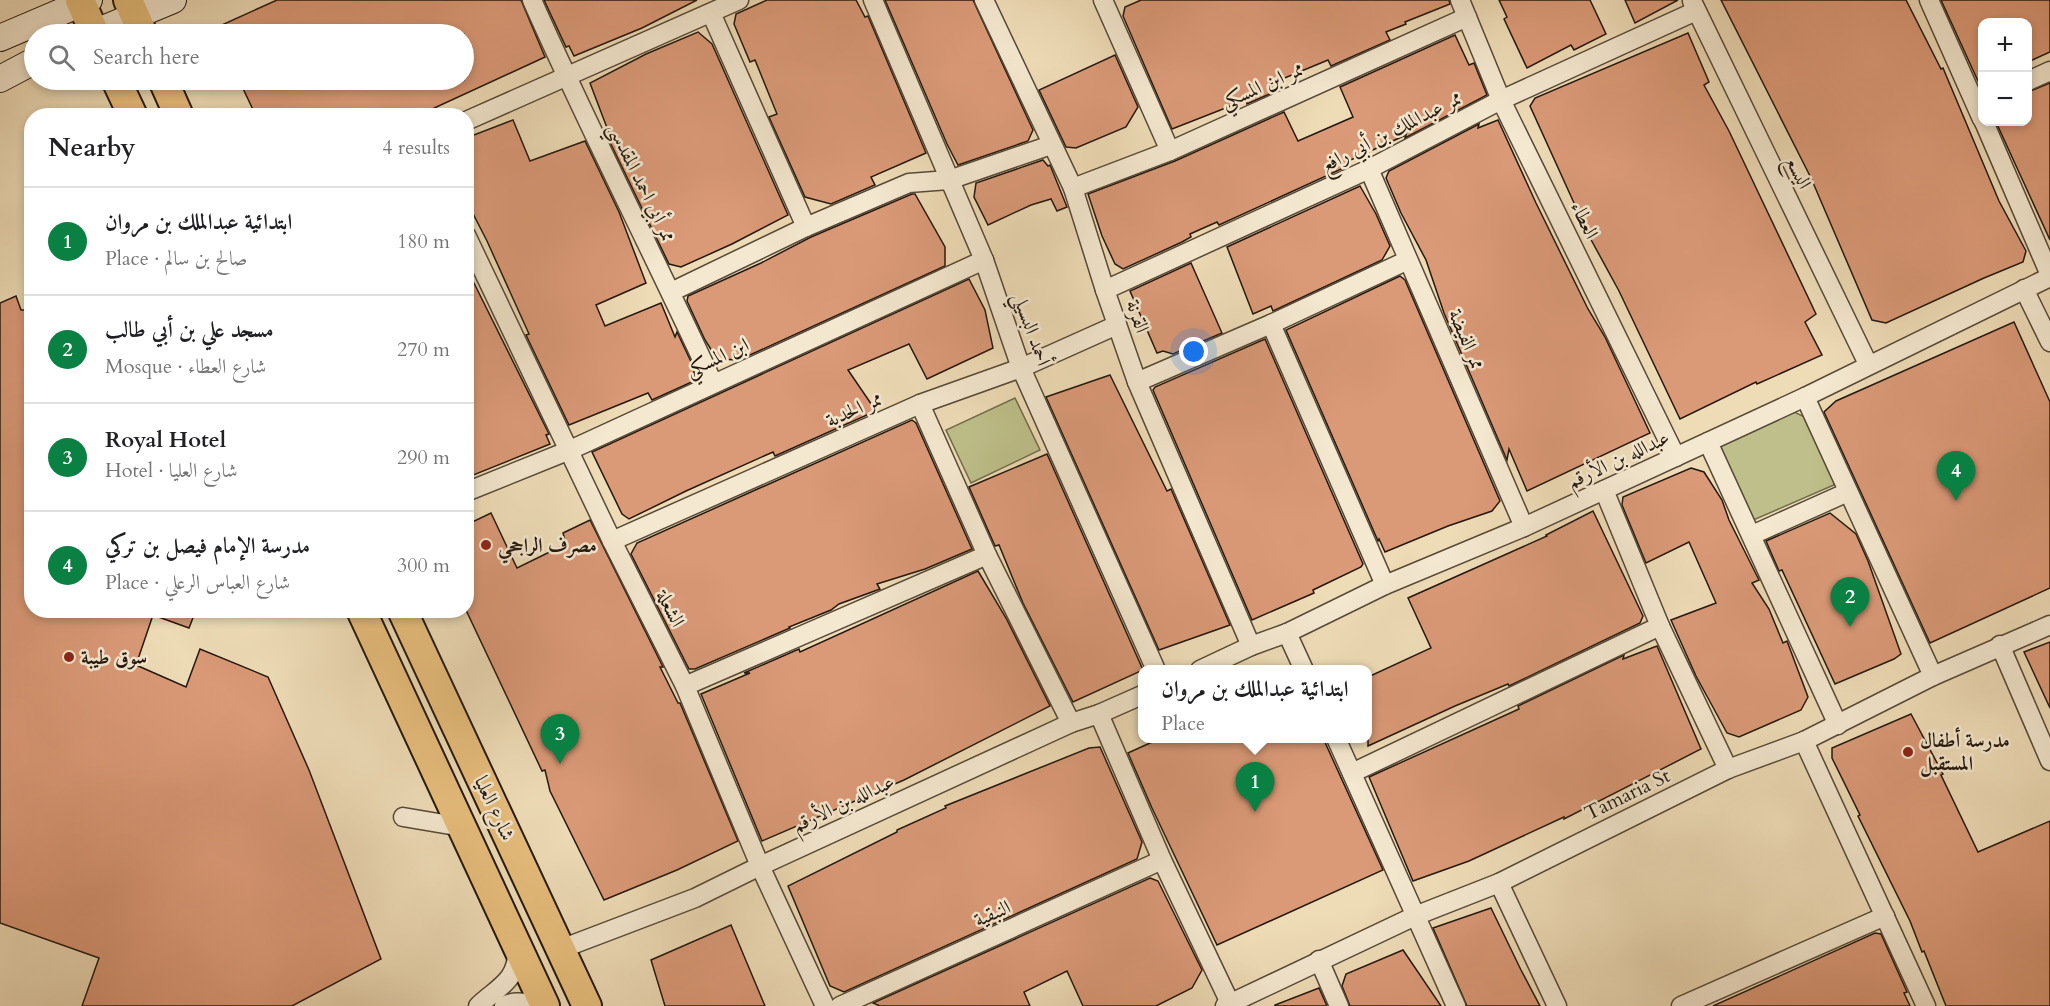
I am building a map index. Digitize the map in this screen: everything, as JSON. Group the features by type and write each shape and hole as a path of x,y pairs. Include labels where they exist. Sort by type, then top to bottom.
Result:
{"main road":[{"path":"83,1 90,24"},
{"path":"121,90 129,108"},
{"path":"167,90 175,108"},
{"name":"شارع العليا","path":"365,618 544,1006"},
{"name":"شارع العليا","path":"406,618 587,1006"}],"street":[{"path":"118,24 173,0"},
{"name":"ممر أبي احمد المقدسي","path":"532,0 566,78 713,383"},
{"path":"474,118 739,0"},
{"name":"أحمد البسيلي","path":"873,0 984,260 1021,368 1154,665"},
{"name":"القرنة","path":"984,0 1073,188 1137,382 1251,646"},
{"name":"العطاء","path":"1460,0 1501,100 1676,457"},
{"path":"1929,0 1978,106"},
{"path":"33,24 83,1"},
{"path":"1106,1 1170,151"},
{"name":"ممر عبدالملك بن أبي رافع","path":"1105,290 1369,169 1501,100 1694,5"},
{"name":"اليسع","path":"1694,5 1868,364"},
{"path":"711,13 806,227"},
{"name":"ممر ابن المسكي","path":"1073,188 1170,151 1467,17"},
{"path":"0,39 24,28"},
{"path":"0,79 24,66"},
{"path":"2032,79 2050,71"},
{"path":"1987,126 2050,276"},
{"path":"671,292 806,227 909,183 949,180 1051,145"},
{"name":"ممر الفيضة","path":"1369,169 1524,527"},
{"name":"الشعلة","path":"474,252 612,541 685,686 760,866 825,1006"},
{"name":"ابن المسكي","path":"474,489 570,450 984,260"},
{"path":"1137,382 1271,324 1408,260"},
{"name":"عبدالله بن الأرقم","path":"1209,665 1287,633 1385,585 1524,527 1676,457 1805,397 2050,276"},
{"path":"2024,289 2050,342"},
{"path":"1271,324 1385,585"},
{"name":"ممر الحدبة","path":"612,541 920,404 1021,368 1117,325"},
{"path":"1805,397 1933,676"},
{"path":"920,404 987,555 1071,723"},
{"path":"1708,441 1838,725"},
{"path":"1604,490 1660,626 1728,769"},
{"path":"1752,536 1848,492"},
{"path":"685,686 987,555"},
{"name":"Tamaria St","path":"1227,1005 1414,915 1499,883 1728,769 1804,741 1933,676 2050,625"},
{"path":"1352,773 1660,626"},
{"path":"1287,633 1302,665"},
{"path":"2000,645 2050,761"},
{"name":"عبدالله بن الأرقم","path":"561,950 695,898 1071,723 1138,697"},
{"path":"1099,714 1227,1005"},
{"path":"1804,741 1926,1006"},
{"path":"1338,743 1456,1006"},
{"path":"403,817 462,827"},
{"name":"النبقية","path":"840,1006 1162,860"},
{"path":"1499,883 1557,1006"},
{"path":"1681,1006 1885,916"},
{"path":"478,1006 508,982 518,957 517,947"},
{"path":"1319,960 1339,1006"},
{"path":"504,1006 509,1003 544,1006"}],"green space":[{"path":"1015,398 1040,450 971,483 946,430"},
{"path":"1794,412 1807,418 1836,484 1751,521 1718,446"}],"building":[{"path":"277,0 521,0 545,57 474,90 474,24 224,24"},
{"path":"544,0 697,0 642,28 574,56 569,46 566,47"},
{"path":"767,0 856,0 865,17 868,16 926,153 871,177 875,185 831,204 805,197 769,117 777,114 755,60 750,62 734,24 736,14"},
{"path":"885,0 973,0 1033,130 1028,141 958,165"},
{"path":"1141,0 1449,0 1450,4 1386,32 1390,40 1331,66 1328,60 1270,84 1274,92 1247,104 1246,100 1172,129 1123,16 1125,7"},
{"path":"1499,0 1590,0 1606,34 1574,50 1571,45 1527,68 1504,19 1507,17"},
{"path":"1625,0 1678,0 1635,23"},
{"path":"1721,0 1906,0 1941,69 1943,68 1999,201 2026,251 2023,262 1886,323 1872,320 1811,178"},
{"path":"1941,0 2050,0 2050,52 2032,60 2032,18 1978,18 1978,81"},
{"path":"698,32 712,44 788,215 681,267 669,264 606,134 609,133 590,83 646,54"},
{"path":"1688,33 1709,82 1704,85 1729,131 1816,314 1805,322 1822,355 1757,384 1756,382 1680,419 1619,291 1589,236 1530,106 1535,98"},
{"path":"1455,35 1469,65 1474,63 1487,95 1405,138 1406,135 1346,162 1348,166 1219,225 1217,222 1190,234 1191,237 1182,242 1123,269 1115,264 1102,236 1088,194 1175,161 1284,112 1298,141 1353,117 1340,87"},
{"path":"1115,55 1138,107 1126,127 1076,148 1066,147 1039,90"},
{"path":"2050,83 2050,240 1998,126 2032,126 2032,90"},
{"path":"244,90 473,90 434,108 252,108"},
{"path":"513,120 530,161 585,141 619,212 646,283 596,305 605,326 661,303 675,337 677,332 694,368 694,381 652,400 648,393 569,425 526,335 529,334 474,216 474,135"},
{"path":"1498,120 1536,203 1588,309 1605,337 1650,433 1527,491 1509,449 1507,460 1444,313 1426,260 1401,213 1386,178 1389,171 1479,124 1478,128"},
{"path":"1043,160 1048,166 1050,165 1067,207 1057,211 1051,199 1031,205 988,225 974,197 976,183"},
{"path":"1360,186 1390,246 1382,260 1273,311 1271,306 1253,314 1227,247"},
{"path":"915,194 945,247 945,266 739,360 717,359 705,340 687,301 688,296 761,263 811,237"},
{"path":"1191,263 1222,333 1173,354 1163,351 1157,353 1130,291"},
{"path":"1400,276 1405,280 1500,501 1492,511 1385,552 1379,539 1378,541 1286,330"},
{"path":"969,279 985,310 993,348 927,379 909,344 848,370 876,411 775,456 773,452 629,519 622,514 592,452"},
{"path":"474,283 549,434 546,435 550,444 474,475"},
{"name":"سوق طيبة","path":"16,296 21,310 24,310 24,618 152,618 136,665 186,687 200,649 268,677 309,770 381,959 292,1006 82,1006 99,958 0,923 0,303"},
{"path":"2014,322 2050,402 2050,588 1930,643 1824,412 1836,401"},
{"path":"1265,339 1363,564 1313,590 1314,593 1252,620 1153,390 1155,387"},
{"path":"1110,375 1167,491 1171,489 1230,625 1159,650 1046,397"},
{"path":"912,420 916,423 972,549 925,569 877,584 880,589 839,604 831,610 695,669 689,669 631,554 637,543"},
{"path":"1047,454 1141,665 1138,665 1138,672 1073,702 1023,603 999,545 995,546 969,487"},
{"path":"1691,468 1704,472 1722,500 1729,520 1759,580 1752,583 1769,609 1783,643 1787,641 1808,697 1801,710 1739,737 1727,733 1696,676 1671,620 1716,603 1689,542 1646,563 1622,505 1623,497"},
{"path":"1593,511 1643,616 1640,623 1509,686 1508,684 1455,706 1368,746 1368,743 1372,743 1372,675 1431,648 1408,598"},
{"path":"491,513 517,568 566,544 563,533 590,520 663,667 660,667 680,703 738,841 677,870 604,900 550,791 545,770 542,771 470,618 474,618 474,521"},
{"path":"1830,513 1856,534 1901,654 1835,684 1782,570 1779,571 1766,541"},
{"path":"978,571 1006,618 1050,706 904,780 762,841 701,694"},
{"name":"سوق طيبة","path":"161,618 193,618 189,628"},
{"path":"2050,642 2050,708 2024,652"},
{"path":"1657,646 1701,749 1564,819 1564,817 1469,861 1413,881 1369,777 1519,709 1518,706 1624,655 1623,659"},
{"path":"1911,714 1943,774 1941,775 1978,852 2050,821 2050,1006 1946,1006 1924,951 1922,952 1910,921 1832,758 1832,748"},
{"path":"1150,743 1325,743 1383,870 1217,945 1128,753"},
{"path":"1100,747 1142,842 1137,859 844,992 830,986 788,886 897,830 946,808 945,806 1089,748"},
{"path":"1150,878 1158,881 1202,970 1192,988 1156,1006 1083,1006 1067,971 1024,992 1030,1006 880,1006 873,1003"},
{"path":"1491,908 1540,1006 1467,1006 1433,928"},
{"path":"731,925 765,1006 665,1006 651,960"},
{"path":"1875,933 1881,934 1907,992 1904,993 1910,1006 1713,1006"},
{"path":"1403,950 1441,1006 1350,1006 1342,986 1346,974"},
{"path":"1319,988 1327,1006 1275,1006 1275,1005"}],"place":[{"name":"مدرسة الإمام فيصل بن تركي","path":"1956,501"},
{"name":"مصرف الراجحي","path":"486,545"},
{"name":"مسجد علي بن أبي طالب","path":"1850,627"},
{"name":"سوق طيبة","path":"69,657"},
{"name":"مدرسة أطفال المستقبل","path":"1908,752"},
{"name":"Royal Hotel","path":"560,764"},
{"name":"ابتدائية عبدالملك بن مروان","path":"1255,812"}]}
